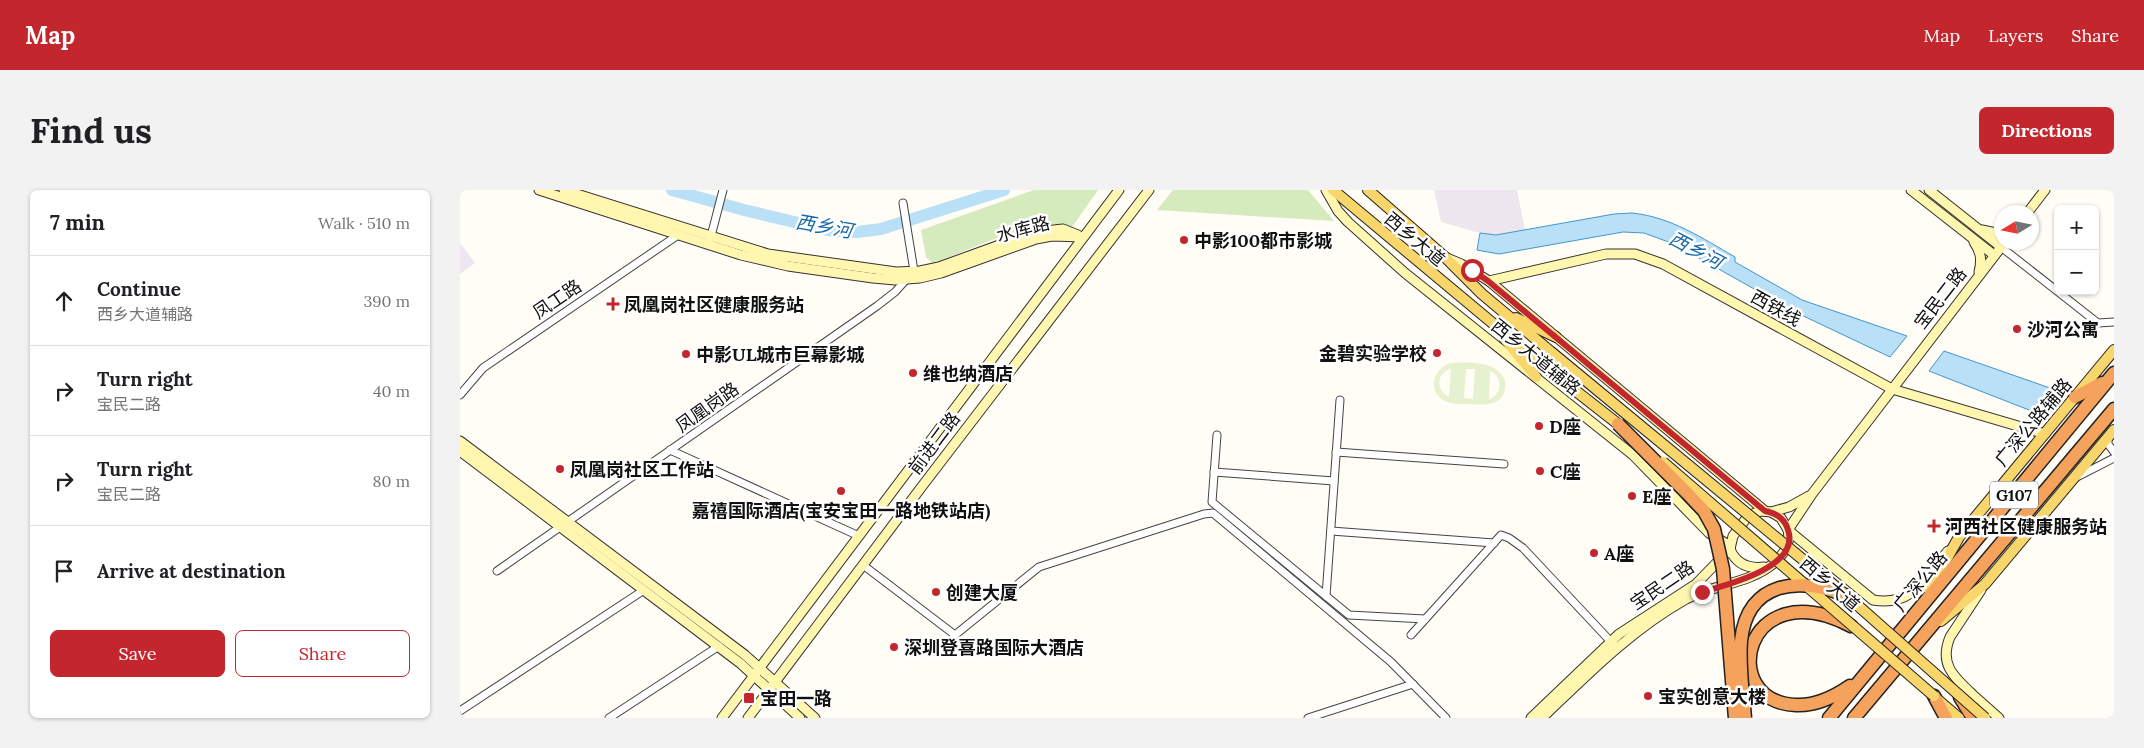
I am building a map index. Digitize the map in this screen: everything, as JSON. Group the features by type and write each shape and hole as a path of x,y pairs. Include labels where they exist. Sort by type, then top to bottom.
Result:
{"highway":[{"path":"2075,398 2111,376"},
{"name":"广深公路","path":"1829,718 2111,376"},
{"name":"G107","path":"1854,718 2114,409"},
{"path":"1618,424 1704,511 1714,529 1723,569 1735,718"},
{"path":"1745,718 1741,640 1748,616 1754,606 1774,590 1798,584 1823,586 1847,596"},
{"path":"1858,630 1825,615 1800,612 1775,618 1765,624 1756,634 1750,649 1750,665 1754,680 1760,690 1769,698 1779,702 1801,705 1822,701 1834,696 1865,672"},
{"path":"1865,718 1880,686"},
{"path":"1956,692 1973,718"},
{"path":"1934,696 1946,718"}],"main road":[{"name":"水库路","path":"539,190 678,235 790,258 875,270 914,271 939,266 1035,232 1063,229 1083,237"},
{"name":"水库路","path":"564,190 773,263 874,278 907,279 941,273 1036,239 1052,236 1083,237"},
{"name":"前进二路","path":"722,718 1119,190"},
{"name":"前进二路","path":"748,718 1148,190"},
{"name":"西乡大道辅路","path":"1326,190 1338,211 1348,222 1405,273 1633,456 1709,533 1730,548 1735,558 1747,567 1758,568 1770,565"},
{"name":"西乡大道","path":"1333,190 1490,321 1618,424 1959,718"},
{"name":"西乡大道","path":"1368,190 1446,258 1501,310 1847,596 1985,718"},
{"path":"1911,190 1994,255"},
{"path":"1929,190 1994,239"},
{"path":"2033,205 2045,190"},
{"path":"1977,228 1987,232 1994,232"},
{"path":"1969,236 1980,253 1981,262 1974,281"},
{"name":"宝民二路","path":"1531,718 1613,645 1686,600 1702,592 1736,583 1770,565 1789,544 1788,530 1812,494 1998,250"},
{"name":"西铁线","path":"1488,281 1606,254 1627,253 1646,257 1663,264 1892,389 2045,434"},
{"name":"西乡大道辅路","path":"1446,258 1461,264 1488,281 1768,511 1781,518 1788,530 1873,600 1888,602 1900,600 1913,593 1959,537"},
{"path":"1501,310 1556,337"},
{"path":"1490,321 1536,377"},
{"name":"广深公路辅路","path":"1914,617 1959,537 2114,350"},
{"path":"1999,718 1956,678 1946,659 1946,645 1985,584 2111,434"},
{"path":"460,440 644,590 719,646 757,671"},
{"path":"460,451 564,524 757,671 800,718"},
{"name":"宝民二路","path":"1542,718 1639,620 1696,584 1715,566 1730,548 1733,536 1748,516 1760,511 1789,507 1812,494"},
{"path":"1709,533 1715,549 1715,566"},
{"path":"1929,631 1985,584"},
{"path":"772,686 815,718"}],"street":[{"path":"710,241 723,190"},
{"path":"903,203 914,271"},
{"name":"凤工路","path":"460,395 483,368 678,235"},
{"path":"2009,250 2094,320 2098,322 2114,322"},
{"name":"凤凰岗路","path":"497,571 877,306 914,271"},
{"path":"1326,596 1340,400"},
{"path":"1217,434 1212,502 1349,615 1425,619"},
{"path":"2111,434 2108,444 2114,452"},
{"path":"670,450 858,536"},
{"path":"1336,452 1504,464"},
{"path":"2073,479 2114,458"},
{"path":"1214,472 1334,481"},
{"path":"863,565 955,635 1038,567 1204,514 1213,514 1391,662 1446,718"},
{"path":"1330,531 1494,543"},
{"path":"1411,635 1501,535 1509,538 1522,548 1605,634 1613,645"},
{"path":"460,711 644,590"},
{"path":"609,718 719,646"},
{"path":"1308,718 1413,684"}],"shaded area":[{"path":"1434,190 1517,190 1525,230 1496,235 1480,233 1441,222"},
{"path":"460,243 475,263 460,274"}],"green space":[{"path":"1034,190 1098,190 1072,227 1059,224 1025,229 1005,235 936,263 932,263 926,257 921,230"},
{"path":"1173,190 1308,190 1334,221 1157,210"},
{"path":"1465,362 1489,366 1501,374 1505,381 1505,390 1499,400 1493,403 1480,405 1457,404 1445,401 1438,395 1434,385 1437,374 1444,366 1450,363","holes":["1451,369 1449,397 1442,390 1439,382 1442,374","1466,369 1475,369 1473,399 1464,398","1490,371 1498,377 1500,385 1497,394 1489,400"]}],"water":[{"path":"1632,213 1660,219 1686,229 1735,257 1735,262 1802,300 1907,336 1890,357 1797,313 1674,244 1644,233 1623,232 1499,254 1477,250 1480,233 1496,235 1614,214"},
{"path":"1944,351 2050,388 2069,390 2047,417 1929,371"}],"waterway":[{"name":"西乡河","path":"672,190 744,210 832,231 857,232 881,229 1004,190"}],"place":[{"name":"中影100都市影城","path":"1184,240"},
{"name":"凤凰岗社区健康服务站","path":"613,304"},
{"name":"沙河公寓","path":"2017,329"},
{"name":"金碧实验学校","path":"1437,353"},
{"name":"中影UL城市巨幕影城","path":"686,354"},
{"name":"维也纳酒店","path":"913,373"},
{"name":"D座","path":"1539,426"},
{"name":"凤凰岗社区工作站","path":"560,469"},
{"name":"C座","path":"1540,471"},
{"name":"嘉禧国际酒店(宝安宝田一路地铁站店)","path":"841,491"},
{"name":"E座","path":"1632,496"},
{"name":"河西社区健康服务站","path":"1934,526"},
{"name":"A座","path":"1594,553"},
{"name":"创建大厦","path":"936,592"},
{"name":"深圳登喜路国际大酒店","path":"894,647"},
{"name":"宝实创意大楼","path":"1648,696"},
{"name":"宝田一路","path":"749,698"}],"route":[{"path":"1472,270 1480,274 1765,511 1776,514 1786,524 1790,540 1789,544 1775,562 1760,572 1736,583 1702,592"}]}
